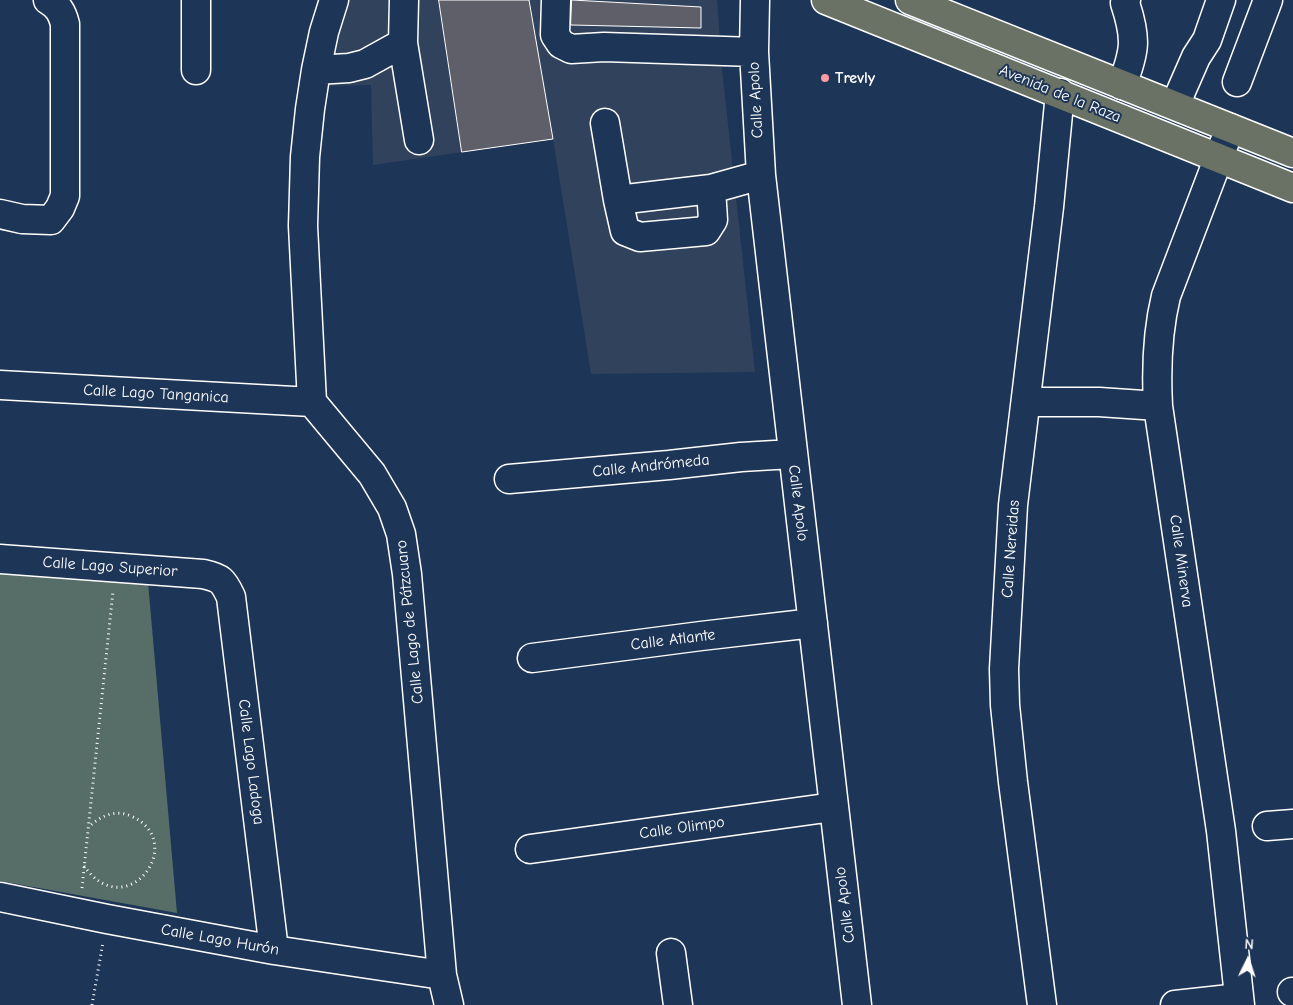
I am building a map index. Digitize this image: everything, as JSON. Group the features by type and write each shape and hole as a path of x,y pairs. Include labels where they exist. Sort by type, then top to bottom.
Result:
{"main road":[{"name":"Avenida de la Raza","path":"826,0 1293,188"},
{"name":"Avenida de la Raza","path":"910,0 947,7 1122,85 1293,153"}],"street":[{"path":"0,214 22,219 51,220 60,208 65,196 65,24 61,12 48,0"},
{"path":"196,0 196,70"},
{"path":"312,402 303,226 305,157 316,70 324,32 334,0"},
{"path":"404,0 402,43 419,140"},
{"path":"556,0 555,35 561,44 571,49 604,47 754,52"},
{"name":"Calle Apolo","path":"756,0 754,52 760,175 857,1005"},
{"path":"1122,85 1133,53 1132,25 1125,3 1126,0"},
{"path":"1175,105 1196,57 1207,40 1221,0"},
{"path":"1237,82 1268,0"},
{"path":"316,70 349,68 365,64 402,43"},
{"name":"Calle Nereidas","path":"1042,1005 1013,782 1005,705 1004,669 1013,505 1049,207 1060,93"},
{"path":"605,123 625,231 640,237 706,231 713,220 711,188"},
{"name":"Calle Minerva","path":"1230,128 1166,296 1161,317 1157,357 1158,406 1221,831 1239,1002"},
{"path":"618,200 711,188 760,175"},
{"name":"Calle Lago Tanganica","path":"0,385 312,402"},
{"name":"Calle Lago de Pátzcuaro","path":"312,402 372,474 392,508 401,534 407,574 442,975 449,1005"},
{"path":"1026,402 1099,402 1158,406"},
{"name":"Calle Andrómeda","path":"509,479 670,465 740,456 792,454"},
{"name":"Calle Lago Superior","path":"0,559 203,574 219,578"},
{"name":"Calle Lago Ladoga","path":"219,578 226,586 231,598 274,950"},
{"name":"Calle Atlante","path":"532,658 701,636 813,624"},
{"name":"Calle Olimpo","path":"530,849 833,807"},
{"name":"Calle Lago Hurón","path":"0,897 274,950 442,975"},
{"path":"671,953 678,1005"},
{"path":"1175,1005 1239,1002"}],"path":[{"path":"79,913 116,568"},
{"path":"84,866 91,876 100,883 123,887 134,884 144,877 151,868 154,857 155,845 152,835 138,819 128,814 106,814 88,827"},
{"path":"92,1005 107,919"}],"shaded area":[{"path":"348,0 717,0 722,69 755,372 591,374 553,139 373,165 371,85 330,86 340,30"}],"green space":[{"path":"0,572 148,582 177,913 0,881"}],"building":[{"path":"439,0 529,0 553,139 462,152"},
{"path":"572,0 701,7 701,28 571,25"}],"place":[{"name":"Trevly","path":"825,78"}]}
